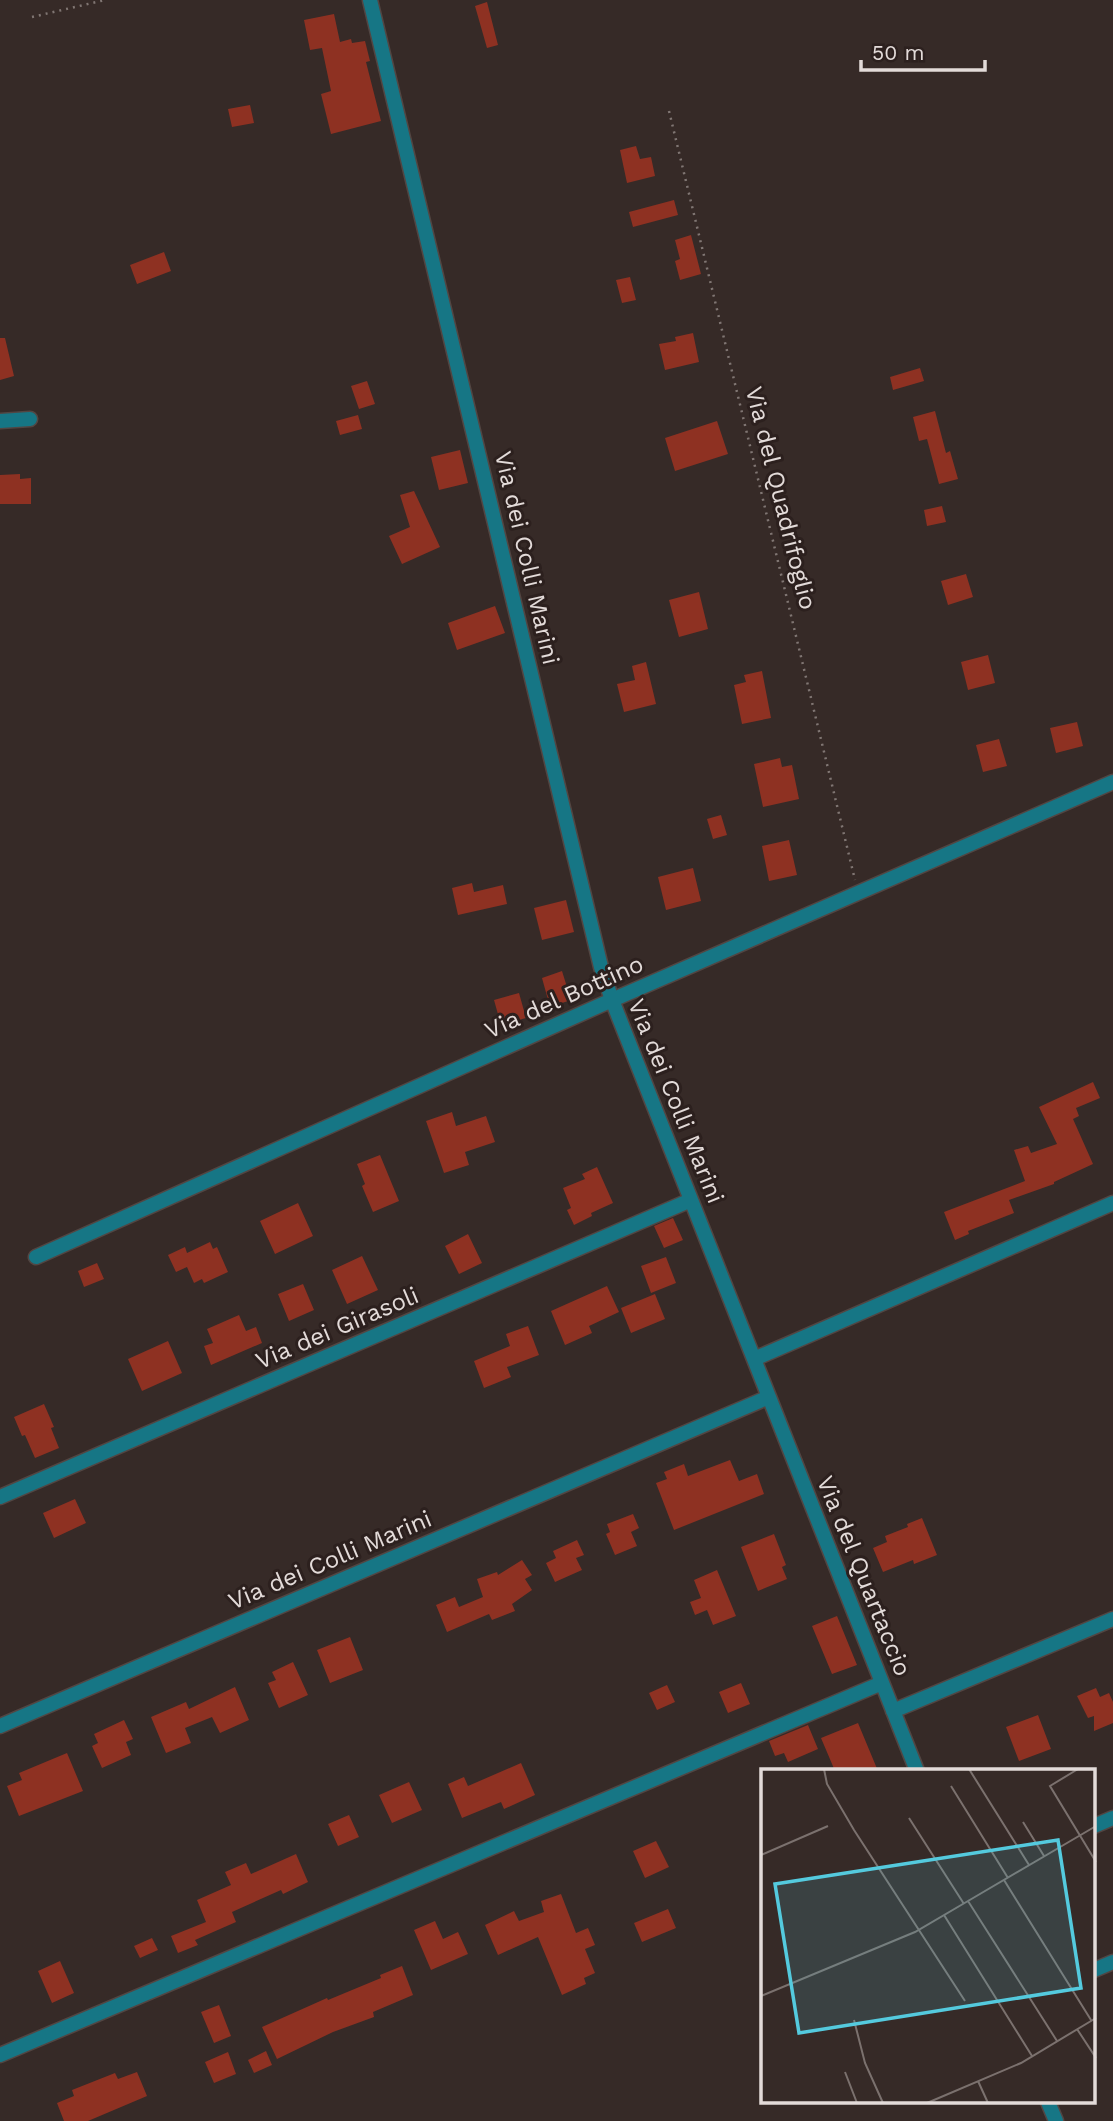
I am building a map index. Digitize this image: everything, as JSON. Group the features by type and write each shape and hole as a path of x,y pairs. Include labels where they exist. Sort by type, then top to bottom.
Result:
{"street":[{"name":"Via dei Colli Marini","path":"0,1726 769,1397 601,967 370,0"},
{"path":"0,421 30,419"},
{"name":"Via del Bottino","path":"36,1257 612,1000 1113,782"},
{"name":"Via dei Girasoli","path":"0,1497 691,1200"},
{"path":"754,1359 1113,1203"},
{"name":"Via del Quartaccio","path":"769,1397 916,1769"},
{"path":"893,1711 1113,1619"},
{"path":"0,2055 883,1683"},
{"path":"1096,1825 1113,1818"},
{"path":"1096,1969 1113,1962"},
{"path":"1049,2104 1056,2121"}],"path":[{"path":"32,17 105,0"},
{"name":"Via del Quadrifoglio","path":"669,111 858,893"}],"building":[{"path":"487,2 498,45 487,48 475,6"},
{"path":"334,14 340,42 351,39 352,43 365,41 370,61 366,62 381,121 331,134 321,94 331,91 322,48 310,50 304,20"},
{"path":"250,105 254,123 232,127 228,109"},
{"path":"636,146 640,159 651,157 655,176 627,183 620,150"},
{"path":"674,200 678,215 633,227 629,212"},
{"path":"691,235 701,274 680,280 675,261 680,259 675,240"},
{"path":"164,252 171,271 137,284 130,265"},
{"path":"630,277 636,300 622,303 616,280"},
{"path":"693,333 699,362 665,370 659,344 676,341 675,337"},
{"path":"0,338 5,338 14,376 0,380"},
{"path":"920,368 924,381 893,390 890,377"},
{"path":"367,381 375,404 359,409 351,386"},
{"path":"935,411 946,453 950,451 958,479 939,484 927,439 919,441 913,417"},
{"path":"358,415 362,429 340,435 336,421"},
{"path":"717,421 728,454 675,471 665,438"},
{"path":"460,450 468,483 439,490 431,457"},
{"path":"20,474 20,479 31,478 31,504 0,504 0,475"},
{"path":"414,491 440,547 402,564 389,536 410,527 400,495"},
{"path":"942,506 946,522 927,526 924,510"},
{"path":"966,574 973,597 948,605 941,581"},
{"path":"699,592 708,629 679,637 669,600"},
{"path":"495,606 505,633 457,650 448,623"},
{"path":"988,655 995,683 968,690 961,662"},
{"path":"646,662 656,704 624,712 617,684 635,680 632,666"},
{"path":"762,671 771,718 742,724 734,685 746,682 744,675"},
{"path":"1077,722 1083,746 1056,753 1050,728"},
{"path":"999,739 1007,766 983,772 976,745"},
{"path":"780,758 782,767 792,765 799,799 763,807 754,764"},
{"path":"721,815 727,835 713,839 707,819"},
{"path":"789,840 797,875 769,881 762,846"},
{"path":"693,868 701,901 666,910 658,877"},
{"path":"472,883 474,892 503,885 507,904 458,915 452,888"},
{"path":"566,900 574,932 542,940 534,908"},
{"path":"562,971 571,1000 550,1007 542,978"},
{"path":"519,993 526,1018 501,1025 494,1000"},
{"path":"1093,1082 1100,1098 1076,1108 1079,1116 1073,1119 1093,1164 1054,1184 1009,1200 1014,1213 968,1231 969,1234 955,1240 944,1212 1025,1181 1014,1150 1028,1146 1031,1153 1057,1144 1039,1107"},
{"path":"452,1112 456,1126 486,1116 495,1142 465,1152 469,1165 444,1173 426,1121"},
{"path":"380,1155 399,1201 373,1212 362,1186 365,1184 357,1164"},
{"path":"597,1167 613,1203 574,1225 567,1210 571,1208 563,1188 585,1179 582,1174"},
{"path":"298,1203 313,1236 275,1254 260,1221"},
{"path":"673,1218 683,1240 664,1248 654,1226"},
{"path":"468,1234 482,1263 459,1274 445,1246"},
{"path":"210,1242 213,1249 217,1247 228,1272 204,1283 202,1279 194,1283 187,1267 176,1272 168,1255 185,1247 187,1253"},
{"path":"362,1256 378,1290 347,1304 332,1270"},
{"path":"666,1257 676,1283 651,1293 641,1266"},
{"path":"97,1263 104,1279 84,1287 78,1271"},
{"path":"303,1284 314,1310 289,1321 278,1294"},
{"path":"607,1286 619,1312 589,1326 592,1333 565,1345 551,1311"},
{"path":"655,1294 665,1319 631,1333 621,1308"},
{"path":"239,1315 246,1331 256,1327 262,1343 211,1365 204,1346 213,1343 207,1329"},
{"path":"528,1326 539,1355 507,1367 511,1377 484,1388 474,1361 510,1346 506,1334"},
{"path":"168,1341 182,1373 142,1391 128,1359"},
{"path":"44,1404 59,1448 35,1458 14,1417"},
{"path":"730,1460 739,1481 757,1474 764,1494 674,1530 656,1483 667,1479 664,1472 684,1464 688,1476"},
{"path":"75,1499 86,1523 54,1538 43,1513"},
{"path":"633,1514 639,1528 631,1532 637,1546 615,1555 606,1534 610,1532 607,1524"},
{"path":"922,1518 937,1555 914,1564 913,1560 883,1572 873,1548 887,1542 885,1536"},
{"path":"774,1534 786,1565 782,1567 787,1579 758,1591 741,1547"},
{"path":"577,1540 584,1555 576,1558 582,1570 555,1582 546,1563 556,1558 553,1551"},
{"path":"522,1560 532,1575 525,1579 532,1590 512,1604 515,1611 492,1620 489,1614 447,1632 436,1605 455,1597 459,1607 483,1597 477,1579 497,1572 498,1575"},
{"path":"717,1570 736,1616 713,1625 707,1610 695,1615 690,1602 701,1598 694,1580"},
{"path":"837,1616 857,1665 832,1674 812,1626"},
{"path":"350,1637 363,1670 330,1683 317,1650"},
{"path":"293,1662 308,1695 279,1708 268,1683 276,1680 272,1672"},
{"path":"741,1683 750,1704 728,1713 719,1692"},
{"path":"667,1685 675,1702 657,1710 649,1693"},
{"path":"235,1687 249,1720 220,1733 212,1717 185,1728 191,1743 166,1753 151,1717 186,1702 189,1709"},
{"path":"1096,1688 1100,1697 1109,1693 1113,1702 1113,1723 1094,1731 1094,1716 1088,1718 1077,1696"},
{"path":"1038,1715 1051,1749 1019,1761 1006,1727"},
{"path":"124,1720 133,1739 126,1742 131,1755 102,1768 92,1746 98,1743 94,1734"},
{"path":"858,1723 877,1769 834,1769 821,1738"},
{"path":"808,1725 818,1749 788,1762 784,1753 775,1756 769,1741"},
{"path":"67,1753 83,1791 19,1816 7,1786 22,1780 19,1773"},
{"path":"521,1763 535,1795 504,1809 501,1802 462,1818 448,1784 464,1777 468,1786"},
{"path":"409,1782 422,1810 392,1823 379,1795"},
{"path":"349,1815 359,1837 338,1846 328,1824"},
{"path":"656,1841 669,1867 645,1878 633,1851"},
{"path":"296,1854 308,1882 283,1894 281,1890 232,1912 236,1922 195,1940 198,1945 178,1953 171,1936 206,1922 197,1900 231,1885 225,1872 246,1863 251,1874"},
{"path":"561,1894 576,1933 588,1928 595,1945 585,1949 595,1973 584,1978 586,1984 562,1995 538,1937 498,1955 485,1925 514,1911 519,1921 544,1912 541,1901"},
{"path":"668,1909 676,1928 642,1942 634,1923"},
{"path":"435,1921 443,1939 458,1932 468,1954 431,1970 414,1930"},
{"path":"152,1938 158,1950 140,1958 134,1946"},
{"path":"60,1961 74,1993 52,2003 38,1971"},
{"path":"402,1966 413,1995 373,2012 374,2017 333,2032 277,2059 262,2027 381,1978 380,1975"},
{"path":"219,2005 231,2036 214,2043 201,2012"},
{"path":"266,2051 272,2065 254,2073 248,2060"},
{"path":"228,2052 236,2074 214,2083 205,2062"},
{"path":"137,2072 147,2096 88,2121 64,2121 57,2103 74,2096 72,2090 115,2073 118,2079"}]}
